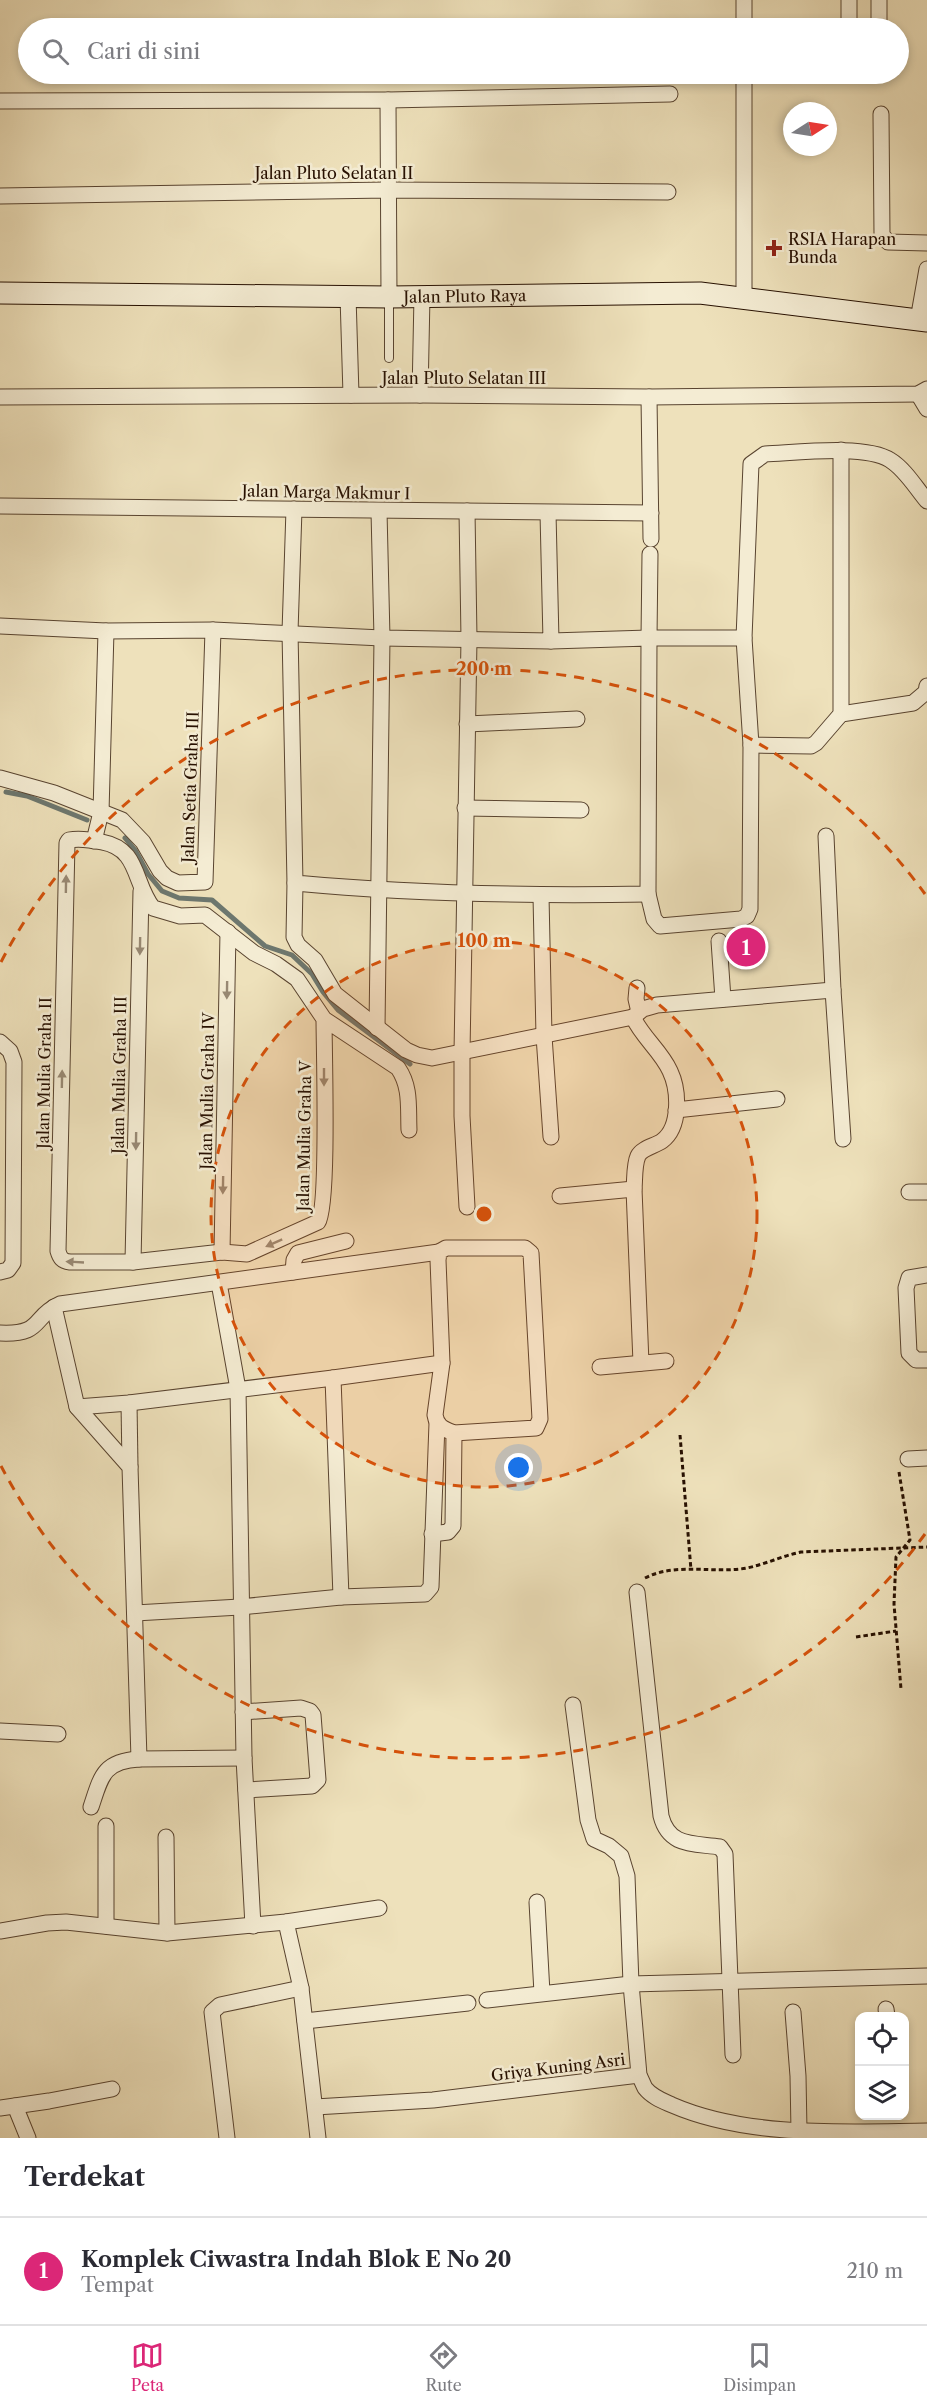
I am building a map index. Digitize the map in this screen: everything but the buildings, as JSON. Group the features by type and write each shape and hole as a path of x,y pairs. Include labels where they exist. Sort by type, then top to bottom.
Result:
{"street":[{"path":"744,0 744,18"},
{"path":"849,0 849,18"},
{"path":"879,0 879,18"},
{"path":"744,84 744,297"},
{"path":"0,101 388,100 670,94"},
{"path":"388,100 389,297"},
{"path":"881,114 882,235 888,242 927,243"},
{"name":"Jalan Pluto Selatan II","path":"0,196 388,190 668,192"},
{"path":"923,321 927,269"},
{"name":"Jalan Pluto Raya","path":"0,293 389,297 700,293 923,321"},
{"path":"348,296 351,395"},
{"path":"420,394 422,296"},
{"path":"923,391 927,409"},
{"name":"Jalan Pluto Selatan III","path":"0,397 420,394 648,397 923,391"},
{"path":"648,397 651,513 648,894 656,922 660,926 741,920 747,916 750,909 751,746 744,638 751,464 765,454 841,450 882,455 892,461 927,501"},
{"path":"841,450 841,714"},
{"name":"Jalan Marga Makmur I","path":"0,506 379,512 651,513"},
{"path":"294,509 290,632 294,937 298,945 315,960 335,994 377,1028 417,1055 432,1058 636,1015 657,1005 833,990"},
{"path":"467,511 469,639 462,1053 462,1116 467,1208"},
{"path":"377,1028 382,638 379,512"},
{"path":"548,513 551,640"},
{"path":"0,626 106,631 290,632 382,638 551,640 744,638"},
{"name":"Jalan Setia Graha III","path":"101,812 122,820 132,829 167,878 178,883 205,882 213,630"},
{"path":"106,631 101,812 94,841 119,847 134,864 141,888 153,908 180,916 205,915 254,953 276,964 297,979 324,1019 398,1068 408,1088 409,1130"},
{"path":"751,746 812,746 841,714 913,703 926,692 927,686"},
{"path":"467,724 577,719"},
{"path":"0,778 54,793 101,812"},
{"path":"465,808 580,810"},
{"path":"826,836 843,1139"},
{"name":"Jalan Mulia Graha II","path":"94,841 74,840 67,843 58,1251 64,1261 133,1262"},
{"path":"295,883 378,891 465,894 541,896 648,894"},
{"name":"Jalan Mulia Graha III","path":"133,1262 141,888"},
{"path":"541,896 544,1036 550,1137"},
{"name":"Jalan Mulia Graha IV","path":"222,1252 228,932"},
{"path":"719,940 723,999"},
{"path":"637,988 637,1026 670,1071 678,1093 674,1122 664,1140 639,1155 634,1189 641,1364"},
{"name":"Jalan Mulia Graha V","path":"222,1252 250,1254 314,1225 322,1217 324,1019"},
{"path":"0,1042 10,1051 14,1062 13,1263 8,1270 0,1272"},
{"path":"676,1110 777,1099"},
{"path":"560,1196 634,1189"},
{"path":"909,1192 927,1191"},
{"path":"293,1272 294,1260 298,1253 346,1241"},
{"path":"0,1333 26,1332 60,1304 439,1252 446,1248 525,1248 531,1253 539,1424 536,1428 454,1433 443,1429 437,1423"},
{"path":"133,1262 222,1252"},
{"path":"135,1613 429,1592 437,1423 435,1415 442,1363 439,1252"},
{"path":"927,1275 909,1278 906,1288 909,1353 916,1360 927,1359"},
{"path":"219,1283 238,1389 244,1758 253,1926"},
{"path":"54,1307 77,1407 130,1467"},
{"path":"600,1368 666,1361"},
{"path":"77,1407 129,1403 442,1363"},
{"path":"333,1378 341,1597"},
{"path":"129,1403 139,1759"},
{"path":"432,1534 448,1532 453,1526 454,1433"},
{"path":"908,1459 927,1458"},
{"path":"637,1592 664,1828 670,1836 679,1841 720,1847 724,1850 726,1859 733,2055"},
{"name":"Griya Kuning Asri","path":"315,2107 433,2100 639,2076 627,1876 621,1856 609,1846 594,1839 588,1820 573,1705"},
{"path":"243,1712 301,1708 310,1711 313,1715 318,1780 312,1786 246,1790"},
{"path":"0,1731 58,1734"},
{"path":"91,1807 101,1775 111,1765 125,1760 244,1758"},
{"path":"106,1826 106,1926"},
{"path":"166,1837 167,1933"},
{"path":"537,1902 542,1993"},
{"path":"0,1931 47,1923 106,1926 167,1933 286,1923 380,1908"},
{"path":"286,1923 301,1988 318,2138"},
{"path":"487,2000 632,1984 927,1976"},
{"path":"227,2138 212,2012 220,2005 301,1988"},
{"path":"305,2021 468,2003"},
{"path":"793,2012 799,2131"},
{"path":"639,2076 646,2088 656,2097 704,2119 742,2127 799,2131 927,2132"},
{"path":"28,2138 8,2107 112,2089"},
{"path":"890,2120 890,2132"}],"lane":[{"path":"389,297 389,358"}],"path":[{"path":"680,1435 692,1570"},
{"path":"901,1689 894,1604 896,1557 909,1540 898,1468 901,1460 908,1459"},
{"path":"637,1592 639,1582 659,1571 745,1568 783,1555 801,1552 927,1547"},
{"path":"856,1637 896,1631"}],"waterway":[{"path":"6,792 27,796 87,820"},
{"path":"125,838 162,891 179,898 212,900 265,946 292,955 312,974 338,1010 410,1064"}],"place":[{"name":"RSIA Harapan Bunda","path":"774,248"},
{"name":"Komplek Ciwastra Indah Blok E No 20","path":"746,947"}]}
